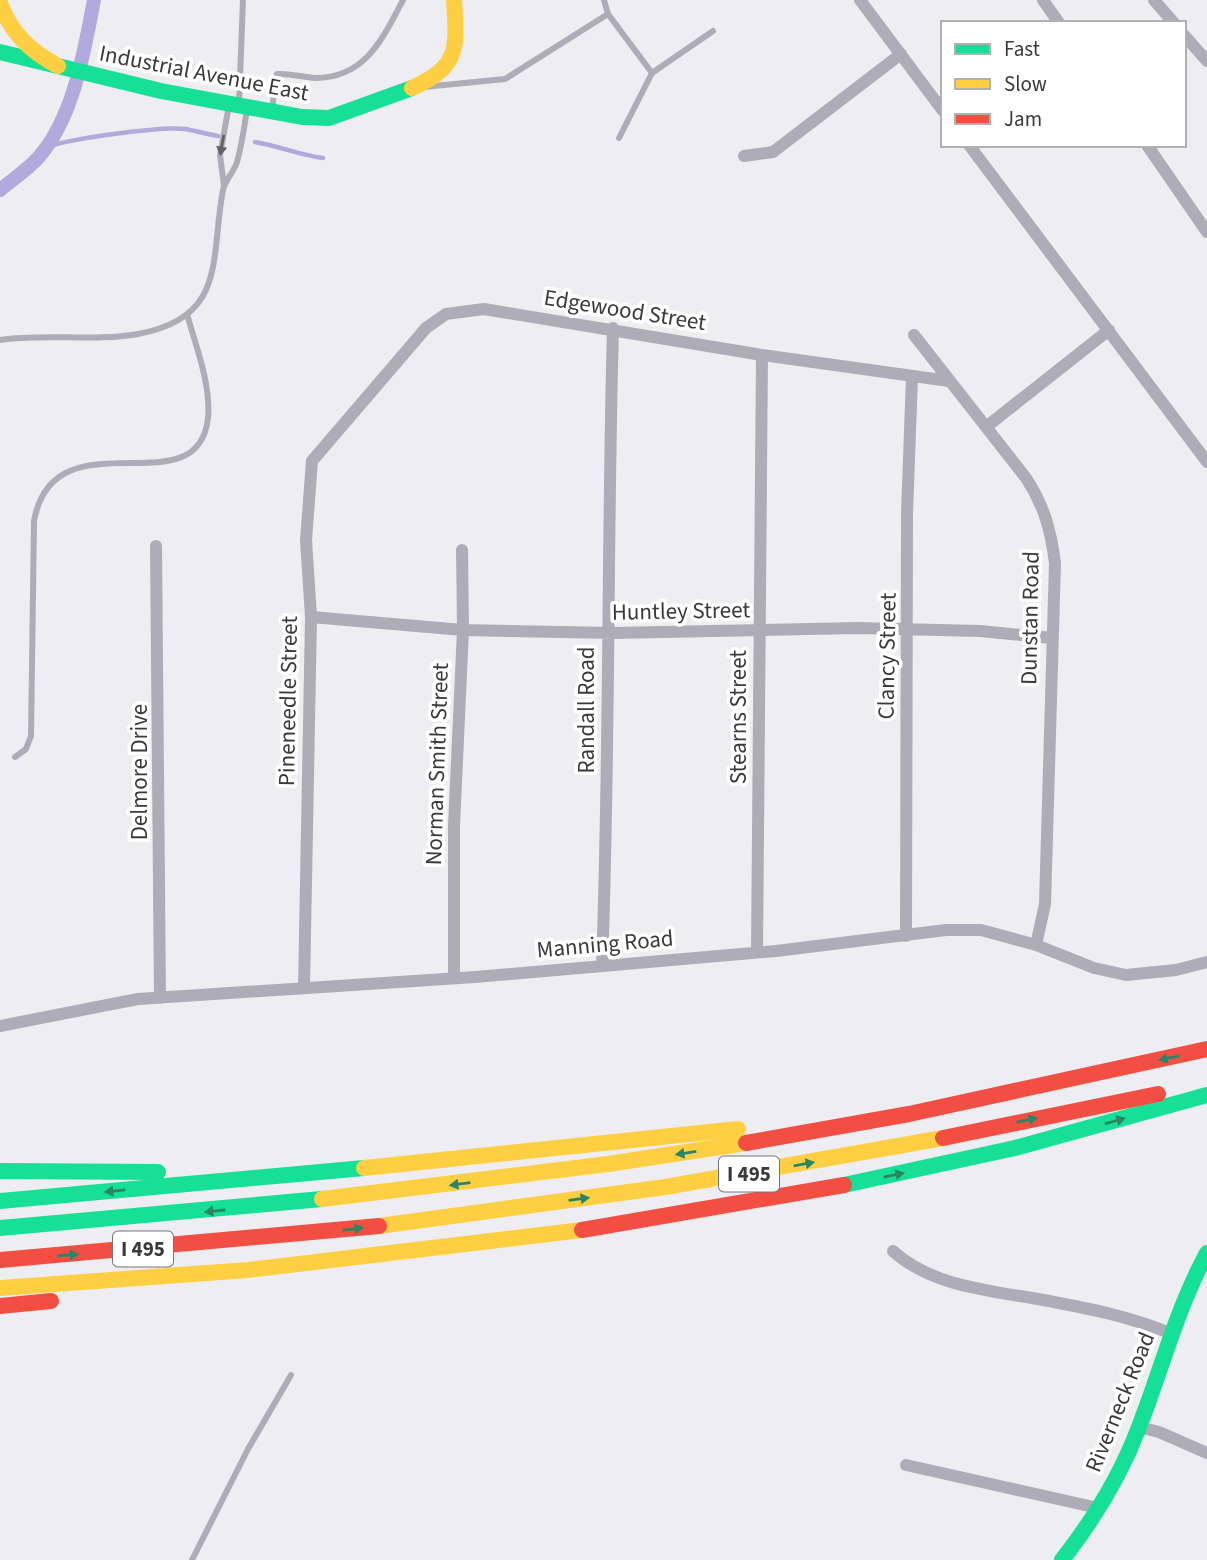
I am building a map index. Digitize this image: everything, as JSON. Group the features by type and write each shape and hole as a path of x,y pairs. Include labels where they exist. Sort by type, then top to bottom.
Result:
{"main road":[{"name":"Industrial Avenue East","path":"0,52 115,81 239,106 329,118 415,87 445,68 457,44 454,0"},
{"path":"0,3 15,36 39,57 58,66"},
{"name":"I 495","path":"0,1228 295,1203 474,1182 718,1148 946,1106 1207,1049"},
{"name":"I 495","path":"0,1259 339,1231 550,1204 857,1154 1207,1084"},
{"path":"0,1306 561,1231 764,1200 986,1155 1207,1095"},
{"path":"0,1201 281,1176 946,1106"},
{"path":"0,1171 128,1173 233,1169 281,1176"},
{"name":"Riverneck Road","path":"1062,1560 1098,1508 1139,1427 1193,1278 1207,1253"},
{"path":"0,1289 276,1267"}],"street":[{"path":"860,0 941,108"},
{"path":"1043,0 1058,21"},
{"path":"1154,0 1172,21"},
{"path":"1186,36 1207,61"},
{"path":"744,156 773,152 901,54"},
{"path":"970,147 1207,462"},
{"path":"1148,147 1207,232"},
{"name":"Edgewood Street","path":"341,425 426,328 446,314 484,309 613,328 762,355 950,380"},
{"name":"Randall Road","path":"602,965 608,813 607,633 613,328"},
{"path":"986,427 1109,330"},
{"name":"Dunstan Road","path":"914,335 1026,478 1046,516 1055,563 1045,904 1036,944"},
{"name":"Stearns Street","path":"757,953 762,355"},
{"name":"Clancy Street","path":"906,936 909,629 907,514 912,377"},
{"name":"Pineneedle Street","path":"303,988 312,617 306,540 312,461 341,425"},
{"name":"Delmore Drive","path":"156,546 160,998"},
{"name":"Norman Smith Street","path":"454,978 454,826 463,631 463,550"},
{"name":"Huntley Street","path":"312,617 463,631 607,633 909,629 981,631 1052,638"},
{"name":"Manning Road","path":"0,1026 99,1005 160,998 454,978 757,953 946,930 981,930 1036,944 1094,968 1126,975 1175,971 1207,962"},
{"path":"893,1251 906,1263 938,1277 1120,1315 1172,1334"},
{"path":"1139,1427 1159,1432 1207,1453"},
{"path":"906,1465 1098,1508"}],"lane":[{"path":"224,186 237,161 243,0"},
{"path":"272,112 277,74 338,76 359,67 377,49 403,0"},
{"path":"604,0 608,14 652,73"},
{"path":"415,87 505,79 608,14"},
{"path":"618,138 652,73 713,30"},
{"path":"0,340 33,335 140,334 187,314 203,296 214,268 224,186 220,155 239,106"},
{"path":"15,757 26,749 31,736 34,521 38,502 46,488 62,474 80,465 166,463 186,457 202,439 208,419 206,387 187,314"},
{"path":"192,1560 248,1449 291,1375"}],"waterway":[{"path":"0,190 38,158 61,123 76,83 94,0"},
{"path":"44,148 92,137 156,129 185,129 218,136"},
{"path":"255,142 323,158"}],"traffic: fast":[{"path":"0,52 161,91 302,117 329,118 412,88"},
{"path":"844,1185 1015,1148 1207,1095"},
{"path":"0,1201 364,1168"},
{"path":"0,1171 158,1172"},
{"path":"0,1228 322,1199"},
{"path":"1062,1560 1096,1513 1124,1462 1178,1317 1207,1253"}],"traffic: slow":[{"path":"412,88 439,72 452,54 455,43 454,0"},
{"path":"0,3 23,40 58,66"},
{"path":"364,1168 738,1129"},
{"path":"379,1226 665,1187 943,1138"},
{"path":"322,1199 608,1164 746,1143"},
{"path":"0,1288 248,1270 582,1230"}],"traffic: jam":[{"path":"746,1143 909,1114 1207,1049"},
{"path":"943,1138 1158,1094"},
{"path":"582,1230 844,1185"},
{"path":"0,1260 379,1226"},
{"path":"0,1306 51,1301"}]}
